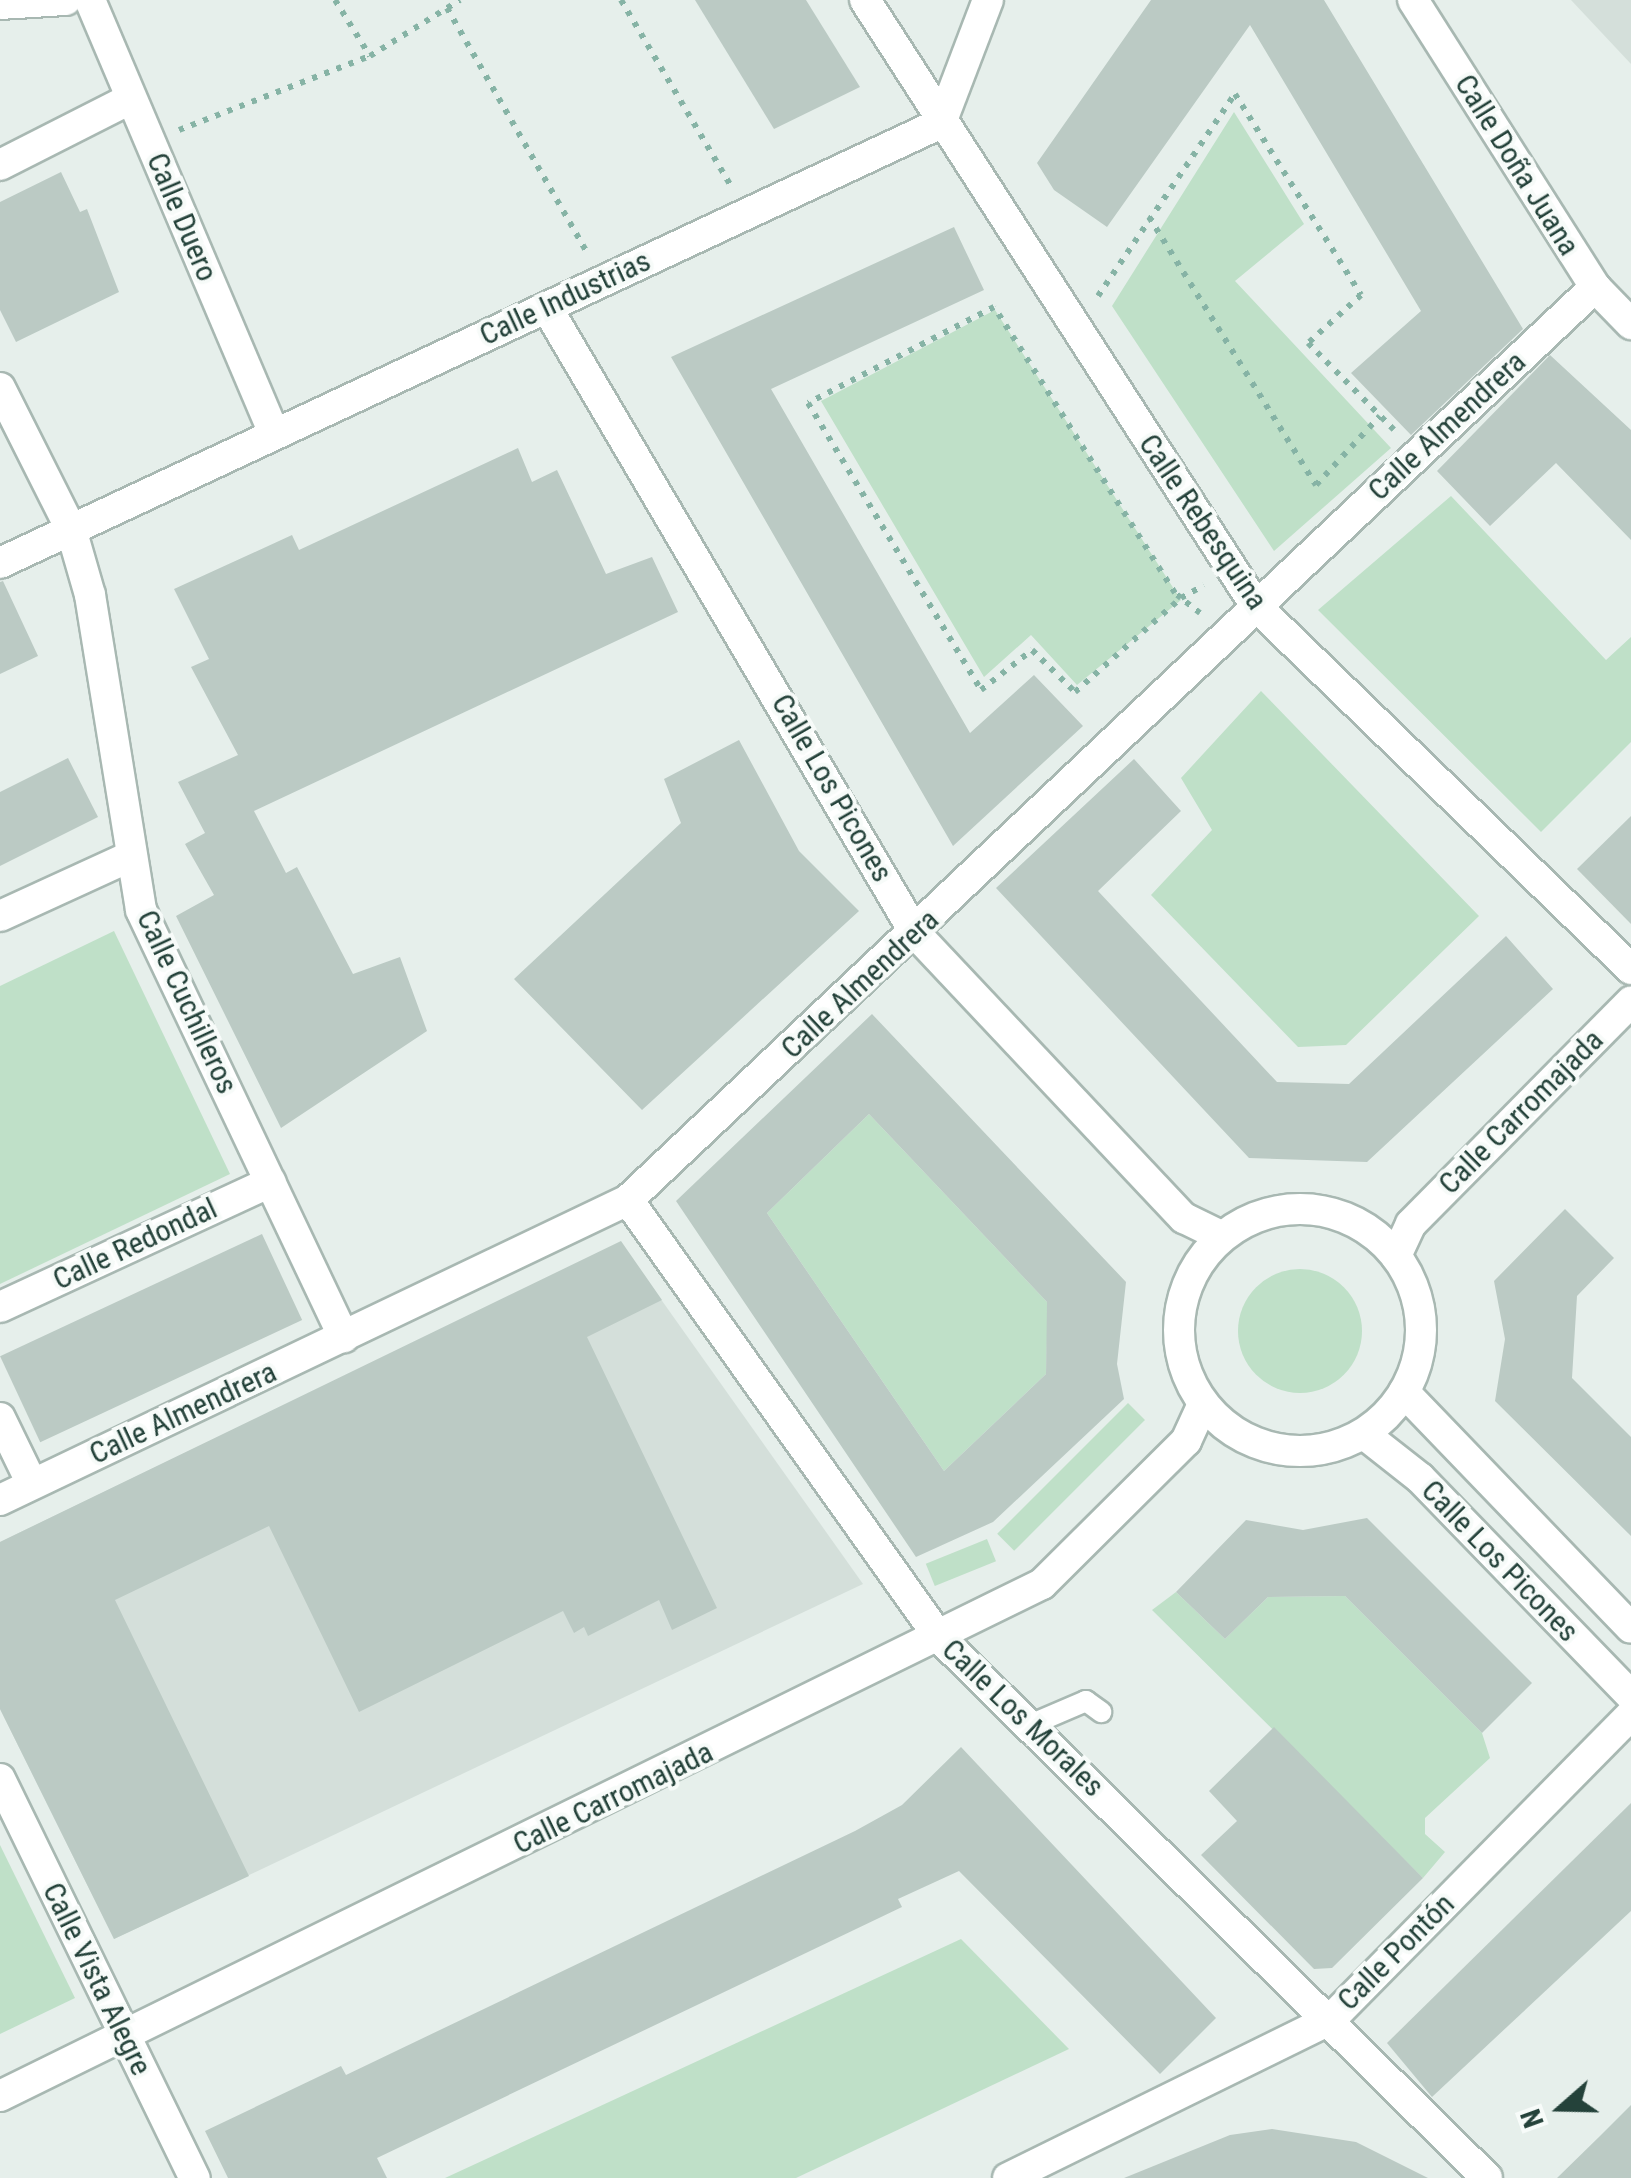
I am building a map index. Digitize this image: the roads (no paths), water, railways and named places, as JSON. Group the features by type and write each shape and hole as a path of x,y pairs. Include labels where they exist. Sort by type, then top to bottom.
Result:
{"street":[{"path":"0,4 66,0"},
{"name":"Calle Duero","path":"90,0 274,434"},
{"name":"Calle Rebesquina","path":"865,0 1256,606 1631,969"},
{"path":"941,123 988,0"},
{"name":"Calle Doña Juana","path":"1412,0 1595,287 1631,324"},
{"path":"0,164 130,99"},
{"name":"Calle Industrias","path":"0,564 941,123"},
{"name":"Calle Almendrera","path":"0,1500 628,1200 1595,287"},
{"name":"Calle Los Picones","path":"547,308 915,933 1184,1218 1222,1236"},
{"name":"Calle Cuchilleros","path":"0,388 70,530 90,594 141,910 344,1336"},
{"path":"0,916 131,856"},
{"name":"Calle Carromajada","path":"1396,1256 1411,1224 1631,1002"},
{"name":"Calle Redondal","path":"0,1307 271,1182"},
{"name":"Calle Los Morales","path":"628,1200 939,1637 1330,2019 1486,2178"},
{"path":"1292,1208 1345,1217 1373,1233 1396,1256 1419,1308 1418,1354 1404,1392 1364,1434 1282,1451 1226,1427 1203,1404 1178,1334 1200,1260 1222,1236 1292,1208"},
{"name":"Calle Los Picones","path":"1184,1218 1200,1260"},
{"path":"1373,1233 1411,1224"},
{"name":"Calle Los Picones","path":"1404,1392 1631,1628"},
{"name":"Calle Carromajada","path":"0,2096 1042,1584 1186,1441 1203,1404"},
{"path":"0,1418 32,1484"},
{"name":"Calle Carromajada","path":"1186,1441 1226,1427"},
{"name":"Calle Los Picones","path":"1364,1434 1420,1478 1631,1696"},
{"name":"Calle Pontón","path":"1008,2178 1330,2019 1631,1715"},
{"name":"Calle Vista Alegre","path":"0,1779 194,2178"}],"lane":[{"path":"1030,1725 1086,1701 1101,1712"}]}
